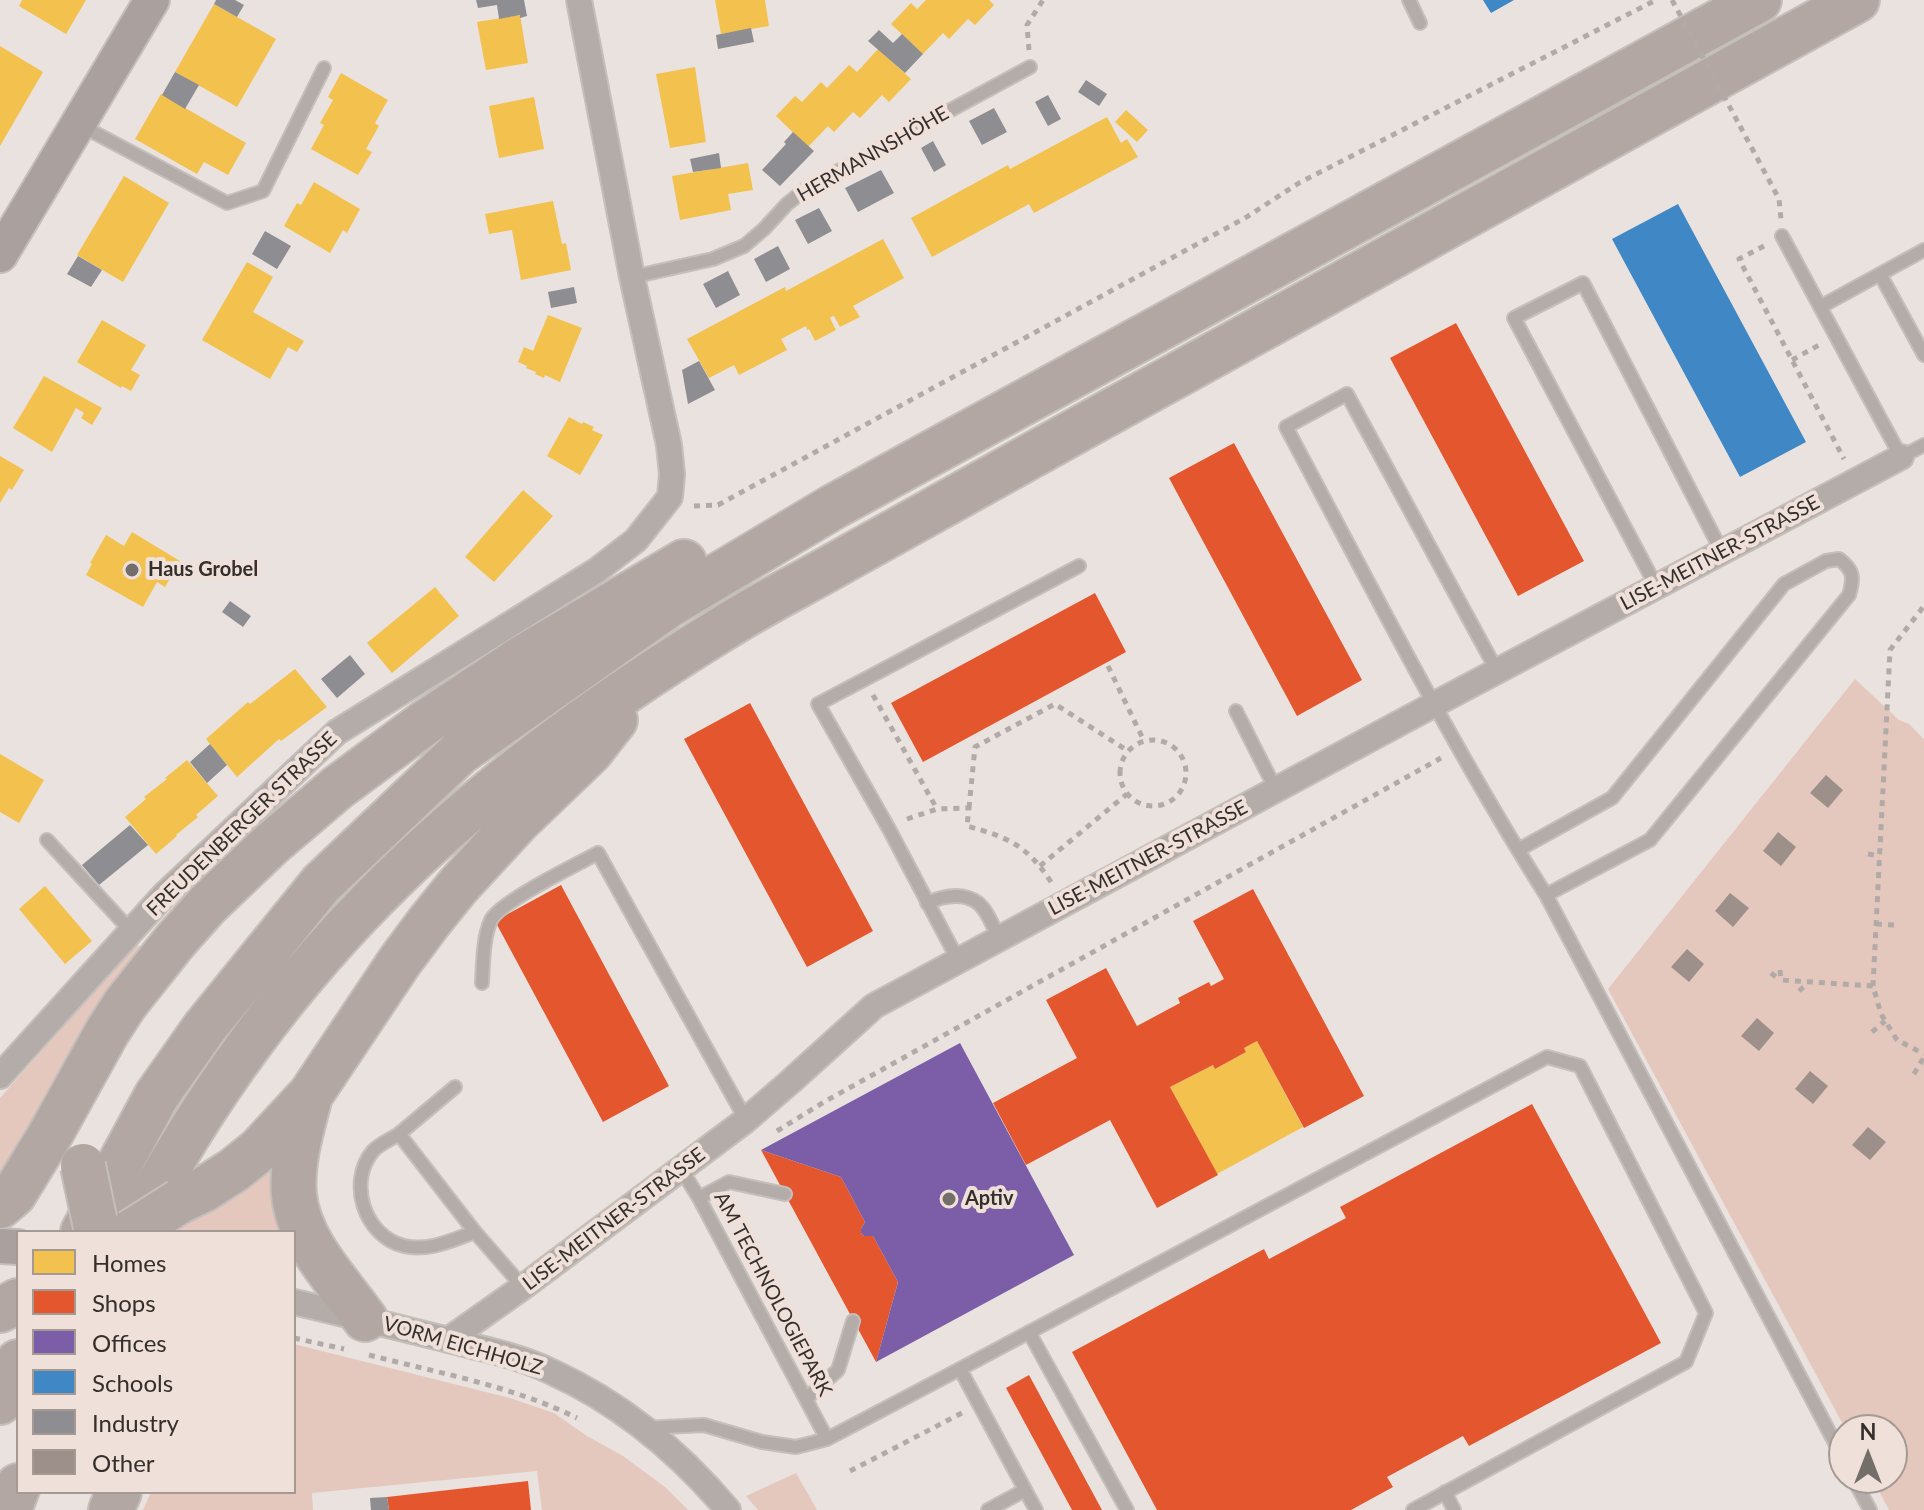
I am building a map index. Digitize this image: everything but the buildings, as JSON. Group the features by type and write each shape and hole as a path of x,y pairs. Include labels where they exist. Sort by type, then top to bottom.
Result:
{"highway":[{"path":"84,1230 157,1095 205,1027 321,884 459,753 669,605 833,507 1759,0"},
{"path":"133,1230 194,1124 245,1048 340,933 455,822 592,715 724,627 1352,276 1857,0"},
{"path":"0,1206 14,1194 125,1004 207,905 270,845 380,754 519,660 685,562 833,507"},
{"path":"135,1230 234,1170 259,1150 311,1094 400,961 458,886 518,821 590,752 648,677"},
{"path":"76,1091 83,1166 97,1230"},
{"path":"311,1094 301,1128 294,1172 297,1211 303,1229 361,1341"},
{"path":"0,1402 16,1366"}],"main road":[{"path":"0,255 152,0"}],"street":[{"path":"579,0 632,277 669,445 672,474 670,497"},
{"name":"LISE-MEITNER-STRASSE","path":"448,1340 746,1120 874,1006 1901,457"},
{"name":"FREUDENBERGER STRASSE","path":"0,1076 164,895 337,732 596,571 636,540 670,497"},
{"name":"VORM EICHHOLZ","path":"296,1303 361,1341 448,1340 509,1356 550,1371 601,1397 644,1428 692,1471 728,1510"}],"lane":[{"path":"1409,0 1420,23"},
{"name":"HERMANNSHÖHE","path":"632,277 713,259 744,246 807,188 1030,67"},
{"path":"78,124 227,203 263,191 324,68"},
{"path":"1782,236 1901,457 1924,445"},
{"path":"1820,307 1924,250"},
{"path":"1880,274 1924,355"},
{"path":"1656,586 1514,318 1583,283 1722,552"},
{"path":"1497,671 1347,394 1286,427 1435,704 1546,895 1828,1430"},
{"path":"1518,850 1612,798 1784,584 1826,561 1839,559 1848,566 1853,580 1849,595 1650,840 1546,895"},
{"path":"958,960 818,704 1079,566"},
{"path":"1236,711 1276,790"},
{"path":"47,840 131,931"},
{"path":"482,983 491,919 514,899 598,853 746,1120"},
{"path":"927,903 942,896 962,896 978,903 999,938"},
{"path":"644,1428 704,1425 762,1442 796,1447 827,1439 1547,1057 1580,1066 1706,1313 1686,1362 1445,1492 1421,1508"},
{"path":"455,1087 399,1134 374,1149 362,1171 361,1193 366,1213 380,1234 404,1246 433,1247 475,1232"},
{"path":"399,1134 475,1232 523,1287"},
{"name":"AM TECHNOLOGIEPARK","path":"681,1169 827,1439"},
{"path":"699,1198 729,1182 785,1194"},
{"path":"806,1399 838,1370 853,1321"},
{"path":"1029,1332 1127,1510"},
{"path":"955,1372 1036,1510"},
{"path":"988,1510 1025,1490"},
{"path":"1445,1492 1454,1510"}],"path":[{"path":"1030,67 1027,25 1043,0"},
{"path":"670,497 692,506 718,505 1245,218 1299,183 1656,0"},
{"path":"1672,0 1779,199 1782,236 1739,259 1856,481"},
{"path":"1792,360 1836,336"},
{"path":"1914,1074 1924,1055 1897,1040 1881,1014 1873,986 1890,650 1924,606"},
{"path":"1108,666 1144,741"},
{"path":"864,679 937,809"},
{"path":"1064,903 1040,866 1022,848 996,834 967,826 975,747 1055,704 1128,751"},
{"path":"1157,740 1169,744 1184,764 1182,788 1174,798 1162,804 1150,806 1137,802 1121,784 1119,773 1122,761 1128,751 1144,741 1157,740"},
{"path":"771,1135 824,1102 1459,747"},
{"path":"1040,866 1127,794"},
{"path":"889,829 937,809 969,808"},
{"path":"1868,854 1880,856"},
{"path":"1876,924 1895,925"},
{"path":"1780,970 1781,980"},
{"path":"1771,973 1781,980 1873,986"},
{"path":"1799,991 1808,982"},
{"path":"1872,1032 1885,1021"},
{"path":"296,1338 361,1341 554,1407 586,1423"},
{"path":"850,1471 968,1410 955,1372"}],"shaded area":[{"path":"1855,679 1924,739 1924,1510 1889,1510 1880,1494 1908,1494 1908,1414 1837,1414 1608,989"},
{"path":"136,945 148,949 0,1187 0,1098"},
{"path":"283,1148 291,1230 169,1230"},
{"path":"296,1344 510,1398 554,1413 623,1456 665,1487 688,1510 542,1510 537,1471 312,1493 313,1510 143,1510 150,1494 296,1494"},
{"path":"796,1473 817,1510 758,1510 746,1496"}],"place":[{"name":"Haus Grobel","path":"132,570"},
{"name":"Aptiv","path":"949,1199"}]}
